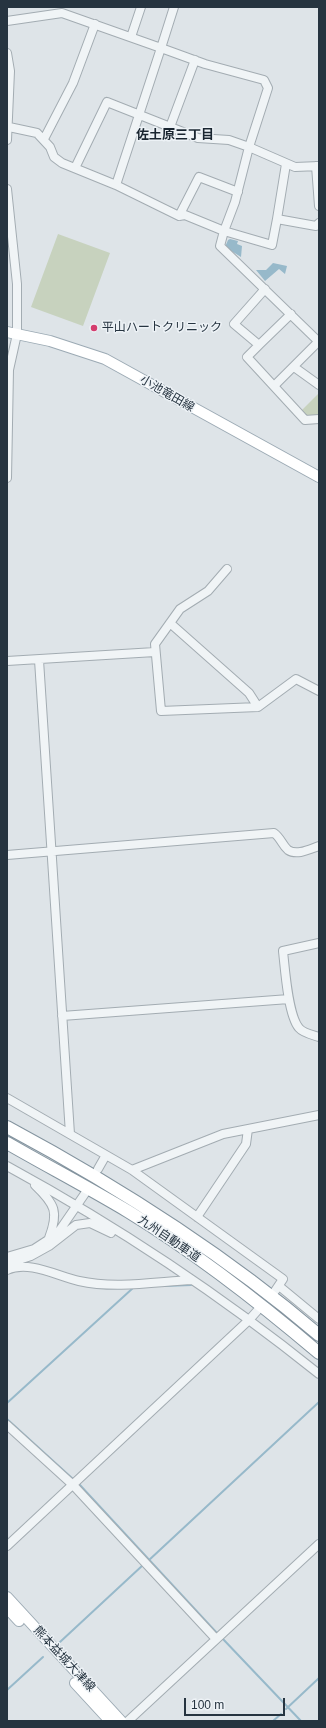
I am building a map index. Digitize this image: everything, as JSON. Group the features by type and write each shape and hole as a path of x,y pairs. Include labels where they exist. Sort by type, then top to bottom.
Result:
{"highway":[{"name":"九州自動車道","path":"7,1127 134,1200 277,1299 319,1335"},
{"name":"九州自動車道","path":"7,1143 156,1230 202,1260 319,1353"}],"main road":[{"name":"小池竜田線","path":"12,333 50,341 105,359 306,472 319,477"},
{"name":"熊本益城大津線","path":"7,1597 121,1721"},
{"name":"熊本益城大津線","path":"7,1608 110,1721"}],"street":[{"path":"131,37 141,7"},
{"path":"116,185 174,7"},
{"path":"7,20 63,10 95,24 195,60 264,80 268,88 249,147 238,192 220,246 319,341 274,386"},
{"path":"44,139 73,83 95,24"},
{"path":"7,53 10,72 8,133 37,133 44,139 54,157 62,163 116,185 179,216 185,215 224,231 272,245 286,164"},
{"path":"170,127 195,60"},
{"path":"75,168 107,102 198,138 229,140 296,167 317,166 319,206"},
{"path":"179,216 198,177 238,192"},
{"path":"7,189 17,284 9,370 7,478"},
{"path":"277,219 316,226 319,223"},
{"path":"259,345 234,324 265,289"},
{"path":"291,314 247,357 305,420 319,420"},
{"path":"294,367 319,385"},
{"path":"306,472 319,469"},
{"path":"227,569 208,591 180,609 155,644 161,711 258,707 296,679 319,692"},
{"path":"170,623 248,693 258,707"},
{"path":"7,661 155,652"},
{"path":"39,660 50,852 70,1134"},
{"path":"7,855 274,833 280,837 288,850 296,853 319,846"},
{"path":"319,943 283,951 289,999 294,1022 300,1030 319,1037"},
{"path":"62,1016 289,999"},
{"path":"7,1098 132,1170 283,1279 277,1288 319,1319"},
{"path":"132,1170 223,1134 319,1115"},
{"path":"197,1217 246,1144 248,1129"},
{"path":"98,1169 106,1155"},
{"path":"7,1166 78,1206 192,1280 249,1320 319,1374"},
{"path":"27,1177 42,1192 55,1210 51,1240"},
{"path":"7,1264 31,1256 51,1240 78,1206 86,1192"},
{"path":"7,1257 34,1249 76,1225 90,1223 141,1247"},
{"path":"7,1270 12,1268 31,1267 78,1281 94,1284 138,1284 192,1280"},
{"path":"7,1546 257,1311"},
{"path":"7,1425 73,1485 216,1639"},
{"path":"128,1721 319,1544"}],"green space":[{"path":"58,234 110,253 83,326 31,307"},
{"path":"319,393 319,417 308,418 301,411"}],"water":[{"path":"230,239 238,241 237,244 242,246 241,257 225,247"},
{"path":"273,263 287,266 285,274 279,269 265,281 256,270 266,270"}],"waterway":[{"path":"164,1286 191,1285"},
{"path":"7,1403 133,1288"},
{"path":"148,1561 319,1402"},
{"path":"7,1419 73,1479"},
{"path":"79,1484 216,1632"},
{"path":"60,1642 143,1565"},
{"path":"222,1638 301,1721"},
{"path":"7,1690 43,1657"},
{"path":"286,1709 319,1678"},
{"path":"273,1721 281,1714"}],"place":[{"name":"平山ハートクリニック","path":"94,328"}],"district":[{"name":"佐土原三丁目","path":"175,135"}]}
